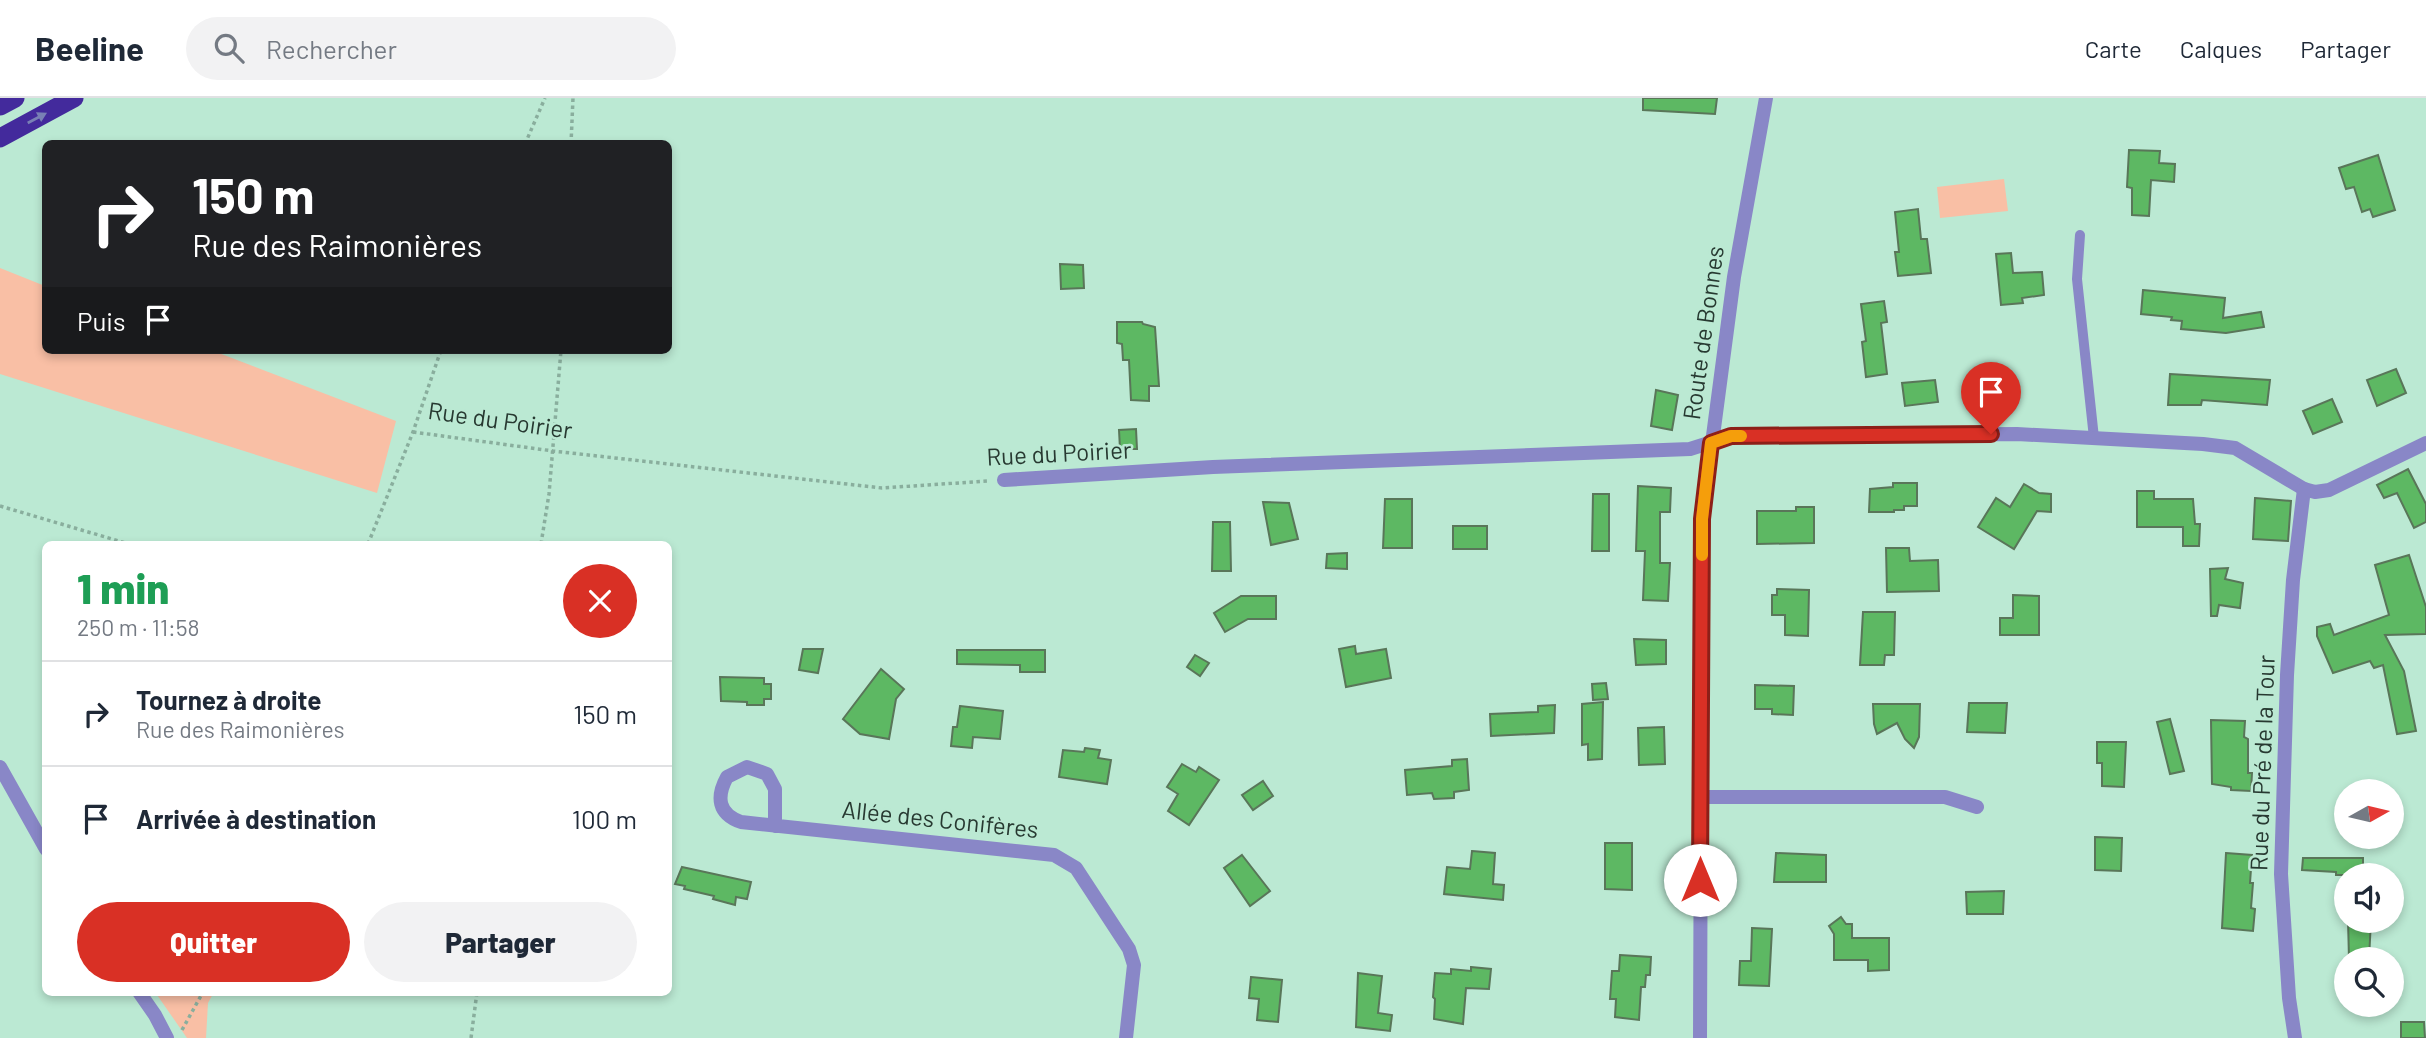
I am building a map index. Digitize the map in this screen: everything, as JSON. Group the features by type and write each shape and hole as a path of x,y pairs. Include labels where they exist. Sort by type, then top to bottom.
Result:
{"highway":[{"path":"0,106 15,98"},
{"path":"0,138 74,98"}],"street":[{"name":"Route de Bonnes","path":"1700,1038 1702,519 1734,278 1766,98"},
{"name":"Rue du Poirier","path":"1004,480 1213,467 1690,449 1731,436 2017,434 2235,448 2304,489"},
{"path":"2304,489 2315,492 2329,490 2426,443"},
{"name":"Rue du Pré de la Tour","path":"2295,1038 2289,998 2281,874 2287,675 2293,580 2304,489"},
{"name":"Allée des Conifères","path":"775,826 775,789 767,774 747,767 727,777 720,797 729,818 741,822 775,826 1054,855 1065,861 1076,868 1129,949 1134,965 1126,1038"},
{"path":"0,768 42,842"},
{"path":"1700,797 1945,797 1977,807"},
{"path":"142,996 167,1038"}],"lane":[{"path":"2081,235 2077,279 2094,438"}],"path":[{"path":"527,140 545,98"},
{"path":"571,140 573,98"},
{"path":"369,541 413,432 440,354"},
{"path":"541,541 553,452 561,354"},
{"name":"Rue du Poirier","path":"413,432 553,452 882,488 1004,480"},
{"path":"0,506 119,541"},
{"path":"177,1038 201,996"},
{"path":"471,1038 476,996"}],"shaded area":[{"path":"2004,179 2008,211 1940,218 1937,187"},
{"path":"0,268 42,285 42,354 221,354 396,421 377,493 0,374"},
{"path":"158,996 212,996 208,1003 206,1038 187,1038"}],"building":[{"path":"1643,98 1717,98 1715,114 1643,110"},
{"path":"2129,150 2160,151 2159,163 2175,164 2174,182 2151,180 2149,216 2132,215 2132,188 2127,187"},
{"path":"2378,155 2395,210 2373,217 2370,209 2362,212 2354,187 2346,189 2339,168"},
{"path":"1918,209 1921,239 1927,239 1931,273 1898,276 1895,252 1899,252 1895,212"},
{"path":"2011,253 2013,273 2042,272 2044,295 2022,298 2023,303 2001,305 1996,254"},
{"path":"1060,264 1083,265 1084,288 1061,289"},
{"path":"2143,290 2225,298 2223,318 2261,312 2264,327 2226,333 2181,329 2182,321 2171,320 2172,317 2141,314"},
{"path":"1884,301 1887,322 1881,323 1887,374 1866,377 1862,342 1866,341 1861,304"},
{"path":"1117,322 1142,322 1155,327 1159,386 1149,386 1149,401 1131,400 1129,360 1123,360 1122,344 1117,343"},
{"path":"2396,369 2406,393 2377,406 2367,380"},
{"path":"2170,374 2270,380 2267,405 2202,400 2201,405 2168,405"},
{"path":"1935,380 1938,402 1905,406 1902,383"},
{"path":"1656,390 1678,395 1672,430 1651,426"},
{"path":"2332,399 2342,422 2313,434 2303,411"},
{"path":"1136,429 1137,449 1120,449 1119,430"},
{"path":"2408,469 2426,504 2426,522 2414,528 2397,493 2384,498 2377,485"},
{"path":"1893,483 1917,483 1917,506 1904,506 1904,510 1894,512 1869,512 1870,489 1893,487"},
{"path":"2024,484 2039,493 2051,494 2051,512 2037,511 2014,549 1978,527 1996,498 2010,507"},
{"path":"1638,486 1671,488 1670,512 1660,512 1660,563 1670,563 1668,601 1643,600 1645,551 1636,551"},
{"path":"2137,491 2154,491 2154,499 2193,499 2195,524 2200,524 2199,546 2183,546 2183,527 2137,527"},
{"path":"1593,494 1609,494 1609,551 1592,551"},
{"path":"2255,498 2291,501 2288,541 2253,539"},
{"path":"1385,499 1412,499 1412,548 1383,548"},
{"path":"1263,502 1289,503 1298,539 1271,545"},
{"path":"1796,507 1814,507 1814,543 1757,544 1757,511 1796,511"},
{"path":"1213,522 1230,522 1231,571 1212,571"},
{"path":"1453,526 1487,526 1487,549 1453,549"},
{"path":"1886,548 1909,548 1910,561 1938,560 1939,591 1887,592"},
{"path":"1347,553 1347,569 1326,568 1327,554"},
{"path":"2409,555 2426,607 2426,634 2385,635 2404,671 2416,731 2397,734 2383,665 2374,668 2370,661 2333,673 2317,636 2317,627 2330,624 2334,635 2389,615 2375,565"},
{"path":"2228,568 2225,579 2243,583 2240,608 2219,605 2217,616 2211,616 2210,569"},
{"path":"1777,589 1809,590 1808,636 1785,635 1785,615 1772,615 1772,595 1777,595"},
{"path":"2013,595 2039,596 2039,635 2000,635 2000,618 2013,618"},
{"path":"1241,596 1276,596 1276,619 1248,619 1225,632 1214,613"},
{"path":"1863,612 1895,612 1894,655 1885,655 1884,665 1860,665"},
{"path":"1634,639 1666,640 1666,664 1636,665"},
{"path":"1355,646 1356,654 1386,649 1391,678 1346,687 1339,649"},
{"path":"803,649 823,649 818,673 799,670"},
{"path":"957,650 1045,650 1045,672 1020,672 1020,665 957,664"},
{"path":"1195,655 1209,663 1200,676 1187,667"},
{"path":"881,669 904,689 896,699 889,739 860,734 843,719"},
{"path":"720,677 764,678 764,684 771,684 771,699 764,699 764,705 721,701"},
{"path":"1606,683 1608,699 1593,700 1592,684"},
{"path":"1755,685 1794,686 1793,715 1772,714 1772,709 1755,709"},
{"path":"1603,702 1602,759 1588,760 1588,744 1582,745 1582,704"},
{"path":"1969,703 2007,703 2005,733 1967,732"},
{"path":"1873,704 1920,704 1919,737 1914,748 1905,739 1897,723 1877,734"},
{"path":"1555,705 1554,733 1491,736 1490,714 1538,712 1538,706"},
{"path":"960,706 1003,711 1000,739 973,737 972,748 951,746 953,727 957,727"},
{"path":"2170,719 2184,771 2170,774 2157,722"},
{"path":"2211,720 2245,721 2248,773 2252,773 2251,791 2231,790 2231,787 2212,784"},
{"path":"1664,727 1665,764 1639,765 1638,728"},
{"path":"2097,742 2126,742 2124,787 2102,786 2102,763 2097,763"},
{"path":"1085,748 1100,750 1098,758 1111,760 1107,784 1059,777 1063,750 1084,752"},
{"path":"1467,759 1469,790 1454,792 1454,798 1434,799 1432,793 1407,795 1405,770 1452,766 1452,760"},
{"path":"1182,764 1196,772 1199,767 1219,780 1189,825 1168,811 1178,794 1167,787"},
{"path":"1263,781 1273,796 1253,810 1242,795"},
{"path":"2095,837 2122,838 2121,871 2095,870"},
{"path":"1605,843 1632,843 1632,890 1605,889"},
{"path":"1472,851 1495,853 1493,884 1504,885 1503,900 1444,894 1447,867 1470,869"},
{"path":"1776,853 1826,855 1826,882 1774,882"},
{"path":"2226,853 2252,855 2250,883 2253,883 2251,908 2255,909 2253,931 2222,928"},
{"path":"1242,855 1270,891 1250,906 1224,868"},
{"path":"2303,858 2363,858 2363,863 2334,863 2334,872 2302,870"},
{"path":"682,867 751,882 747,899 736,897 735,905 713,899 714,896 684,889 685,886 675,884"},
{"path":"2004,891 2003,914 1967,914 1966,892"},
{"path":"1841,917 1846,924 1852,924 1852,938 1889,938 1889,970 1868,971 1868,960 1834,960 1834,934 1829,926"},
{"path":"1752,928 1772,929 1769,986 1739,985 1740,961 1751,961"},
{"path":"2348,933 2370,933 2370,947 2349,947"},
{"path":"1620,955 1651,957 1650,975 1646,975 1645,987 1641,987 1639,1020 1615,1017 1616,999 1610,999 1612,971 1619,971"},
{"path":"1471,967 1491,969 1489,989 1466,988 1463,1024 1434,1019 1435,973 1451,974 1451,969 1471,971"},
{"path":"1358,973 1382,976 1378,1013 1392,1015 1390,1031 1356,1027"},
{"path":"1251,977 1282,980 1278,1022 1257,1020 1259,999 1249,998"},
{"path":"2401,1022 2424,1022 2425,1038 2401,1038"}],"slow traffic":[{"path":"1702,555 1702,519 1711,443 1731,436 1741,436"}],"route":[{"path":"1700,880 1702,519 1711,443 1731,436 1991,434"}]}
